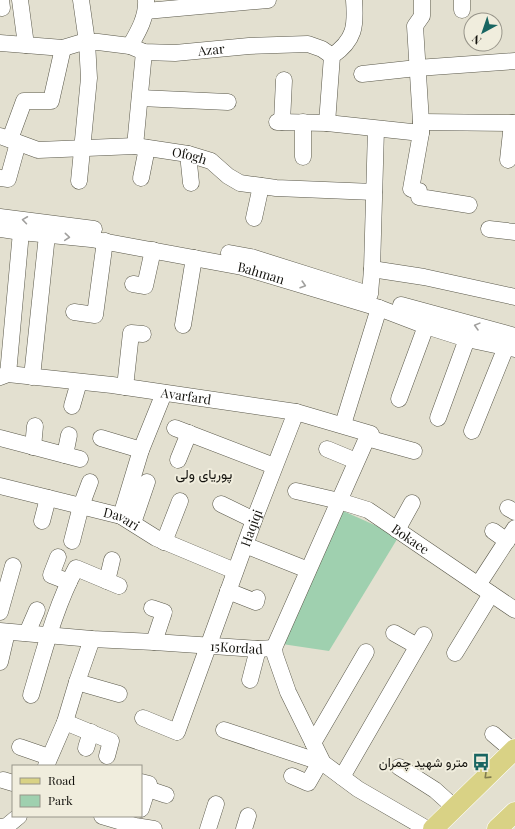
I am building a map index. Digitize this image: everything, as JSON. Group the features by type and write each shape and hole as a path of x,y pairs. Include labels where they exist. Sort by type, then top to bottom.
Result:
{"main road":[{"path":"433,829 514,750"}],"street":[{"path":"20,0 26,45"},
{"path":"79,181 89,78 87,42 81,0"},
{"path":"141,178 140,98 136,36 146,5 268,0"},
{"path":"327,123 332,56 343,49 352,35 355,17 354,0"},
{"path":"422,0 422,16 415,26 421,128 411,189 419,191 419,197 469,205"},
{"name":"Azar","path":"0,43 63,48 87,42 98,42 137,49 175,53 249,46 308,44 322,49 332,56"},
{"path":"0,178 8,179 10,139 24,101 51,101 63,48"},
{"path":"362,74 417,68 515,61"},
{"path":"284,80 279,122 327,123 376,129 514,123 508,160"},
{"path":"140,98 228,102"},
{"path":"302,157 303,122"},
{"path":"370,294 376,129"},
{"name":"Ofogh","path":"10,139 38,150 141,147 188,154 211,161 228,176 240,183 276,188 374,192"},
{"path":"188,154 191,184"},
{"path":"254,218 261,186"},
{"name":"Bahman","path":"0,216 95,229 251,257 370,294 512,344"},
{"name":"Bahman","path":"0,229 105,241 242,266 379,308 426,326 467,339 512,344"},
{"path":"490,229 515,232"},
{"path":"4,376 21,232"},
{"path":"32,377 47,235"},
{"path":"74,312 94,314 105,241"},
{"path":"133,284 146,286 153,250"},
{"path":"182,325 194,258"},
{"path":"372,269 515,296"},
{"path":"346,418 379,308"},
{"path":"399,399 426,326"},
{"path":"125,387 132,333 143,334"},
{"path":"438,418 467,339"},
{"path":"472,431 512,344"},
{"name":"Avarfard","path":"4,376 32,377 125,387 296,412 414,451"},
{"path":"72,406 79,382"},
{"path":"127,520 141,450 164,393"},
{"name":"Haqiqi","path":"143,718 177,732 274,466 296,412"},
{"path":"33,447 35,426"},
{"path":"178,460 182,430 274,466"},
{"path":"0,438 73,457 69,435"},
{"path":"274,648 368,436"},
{"path":"101,438 141,450"},
{"path":"327,449 356,461"},
{"path":"72,541 81,506 90,482"},
{"path":"127,520 147,482"},
{"name":"Davari","path":"0,486 81,506 127,520 164,542 235,571"},
{"name":"Bokaee","path":"296,491 339,501 368,510 485,589 513,604"},
{"path":"42,522 48,498"},
{"path":"164,542 180,501"},
{"path":"397,530 412,503"},
{"path":"221,504 254,520"},
{"path":"455,653 511,534 493,531"},
{"path":"245,545 308,570"},
{"path":"58,557 51,575 69,582"},
{"path":"31,695 49,636 69,582 76,568 113,583 112,560"},
{"path":"0,612 13,566"},
{"path":"228,591 256,602 257,598"},
{"path":"152,608 164,612 154,642"},
{"path":"27,633 37,610"},
{"path":"0,662 4,631"},
{"name":"15Kordad","path":"4,631 92,639 258,649 274,648 288,692 322,762 358,789 426,829"},
{"path":"342,777 421,641 394,633"},
{"path":"20,747 48,762 65,722 92,639"},
{"path":"250,680 258,649"},
{"path":"313,743 366,652"},
{"path":"77,682 119,694"},
{"path":"65,722 111,741 107,756"},
{"path":"224,730 322,762 316,781 308,783 292,776"},
{"path":"86,748 91,732"},
{"path":"493,734 514,750"},
{"path":"399,767 435,790 455,808"},
{"path":"142,804 146,785 166,795"},
{"path":"208,829 216,804"},
{"path":"0,827 7,826 18,817"},
{"path":"109,817 137,821 154,829"}],"green space":[{"path":"341,510 399,536 329,651 282,644"}],"place":[{"name":"مترو شهید چمران","path":"481,762"}],"district":[{"name":"پوریای ولی","path":"204,474"}]}
